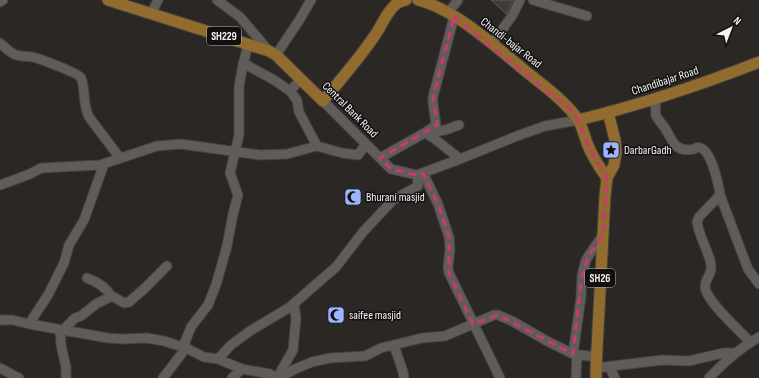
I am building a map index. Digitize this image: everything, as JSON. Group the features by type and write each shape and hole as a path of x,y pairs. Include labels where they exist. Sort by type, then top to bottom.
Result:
{"main road":[{"name":"Central Bank Road","path":"108,0 272,53 323,101"},
{"path":"323,101 361,56 374,38 387,14 394,5 401,0"},
{"name":"Chandi-bajar Road","path":"418,0 427,2 451,15 492,44 559,98 578,120 597,165 607,178"},
{"name":"Chandibajar Road","path":"578,120 689,88 759,62"},
{"name":"SH26","path":"596,368 607,178 614,165 616,152 616,140 608,112"}],"street":[{"path":"152,14 158,0"},
{"path":"217,0 240,17 272,53 300,19 311,0"},
{"path":"428,134 436,125 433,97 451,15 458,0"},
{"path":"492,44 512,16 520,0"},
{"path":"533,0 587,16"},
{"path":"0,43 15,55 32,57 79,75 81,77 86,111 120,158"},
{"path":"163,378 184,348 191,327 208,305 216,285 227,246 238,195 230,173 239,135 239,87 248,44"},
{"path":"243,63 274,80 290,91 297,100 299,112 317,146"},
{"path":"290,91 301,79"},
{"path":"655,98 656,116 674,144 686,150 703,149 714,166 720,195 748,269 759,284"},
{"name":"Central Bank Road","path":"323,101 391,169 420,174"},
{"path":"420,174 545,126 578,120"},
{"path":"380,158 428,134 458,125"},
{"path":"428,134 460,159"},
{"path":"0,185 30,174 41,168 100,166 157,146 181,144 260,154 287,154 317,146 342,153 358,154 366,144"},
{"path":"29,324 48,295 64,263 69,245 84,220 104,164"},
{"path":"218,359 231,345 250,331 290,307 336,268 363,232 393,200 418,186 420,174"},
{"path":"420,174 438,204 449,237 449,273 500,378"},
{"path":"720,195 697,222 710,261 711,269 705,288 719,310 750,342"},
{"path":"576,378 575,354 582,275 586,260 603,235"},
{"path":"87,278 99,283 108,290 112,297 124,303 129,302 167,266"},
{"path":"66,378 66,367 61,346 62,330 96,304 112,297"},
{"path":"277,378 293,350 296,318 294,304"},
{"path":"277,378 312,362 330,358 365,356 381,348 422,338 445,336 494,315 498,315 512,321 547,341 575,354 596,368 662,360 689,360 723,353 734,353"},
{"path":"1,317 29,324 108,338 147,338 164,340 204,357 218,359 242,369 270,374 277,378"},
{"path":"709,378 734,353 759,337"},
{"path":"394,345 404,372 404,378"},
{"path":"609,366 615,378"},
{"path":"0,368 19,378"},
{"path":"232,378 242,369"}],"highlighted area":[{"path":"454,17 570,109 578,120 591,152 607,178 603,235 589,255 582,275 573,354 498,315 473,324 449,273 449,237 438,204 423,173 417,175 391,169 380,158 437,125 433,97"}],"building":[{"path":"491,0 513,0 506,14"}],"place":[{"name":"DarbarGadh","path":"611,150"},
{"name":"Bhurani masjid","path":"353,197"},
{"name":"saifee masjid","path":"336,315"}]}
